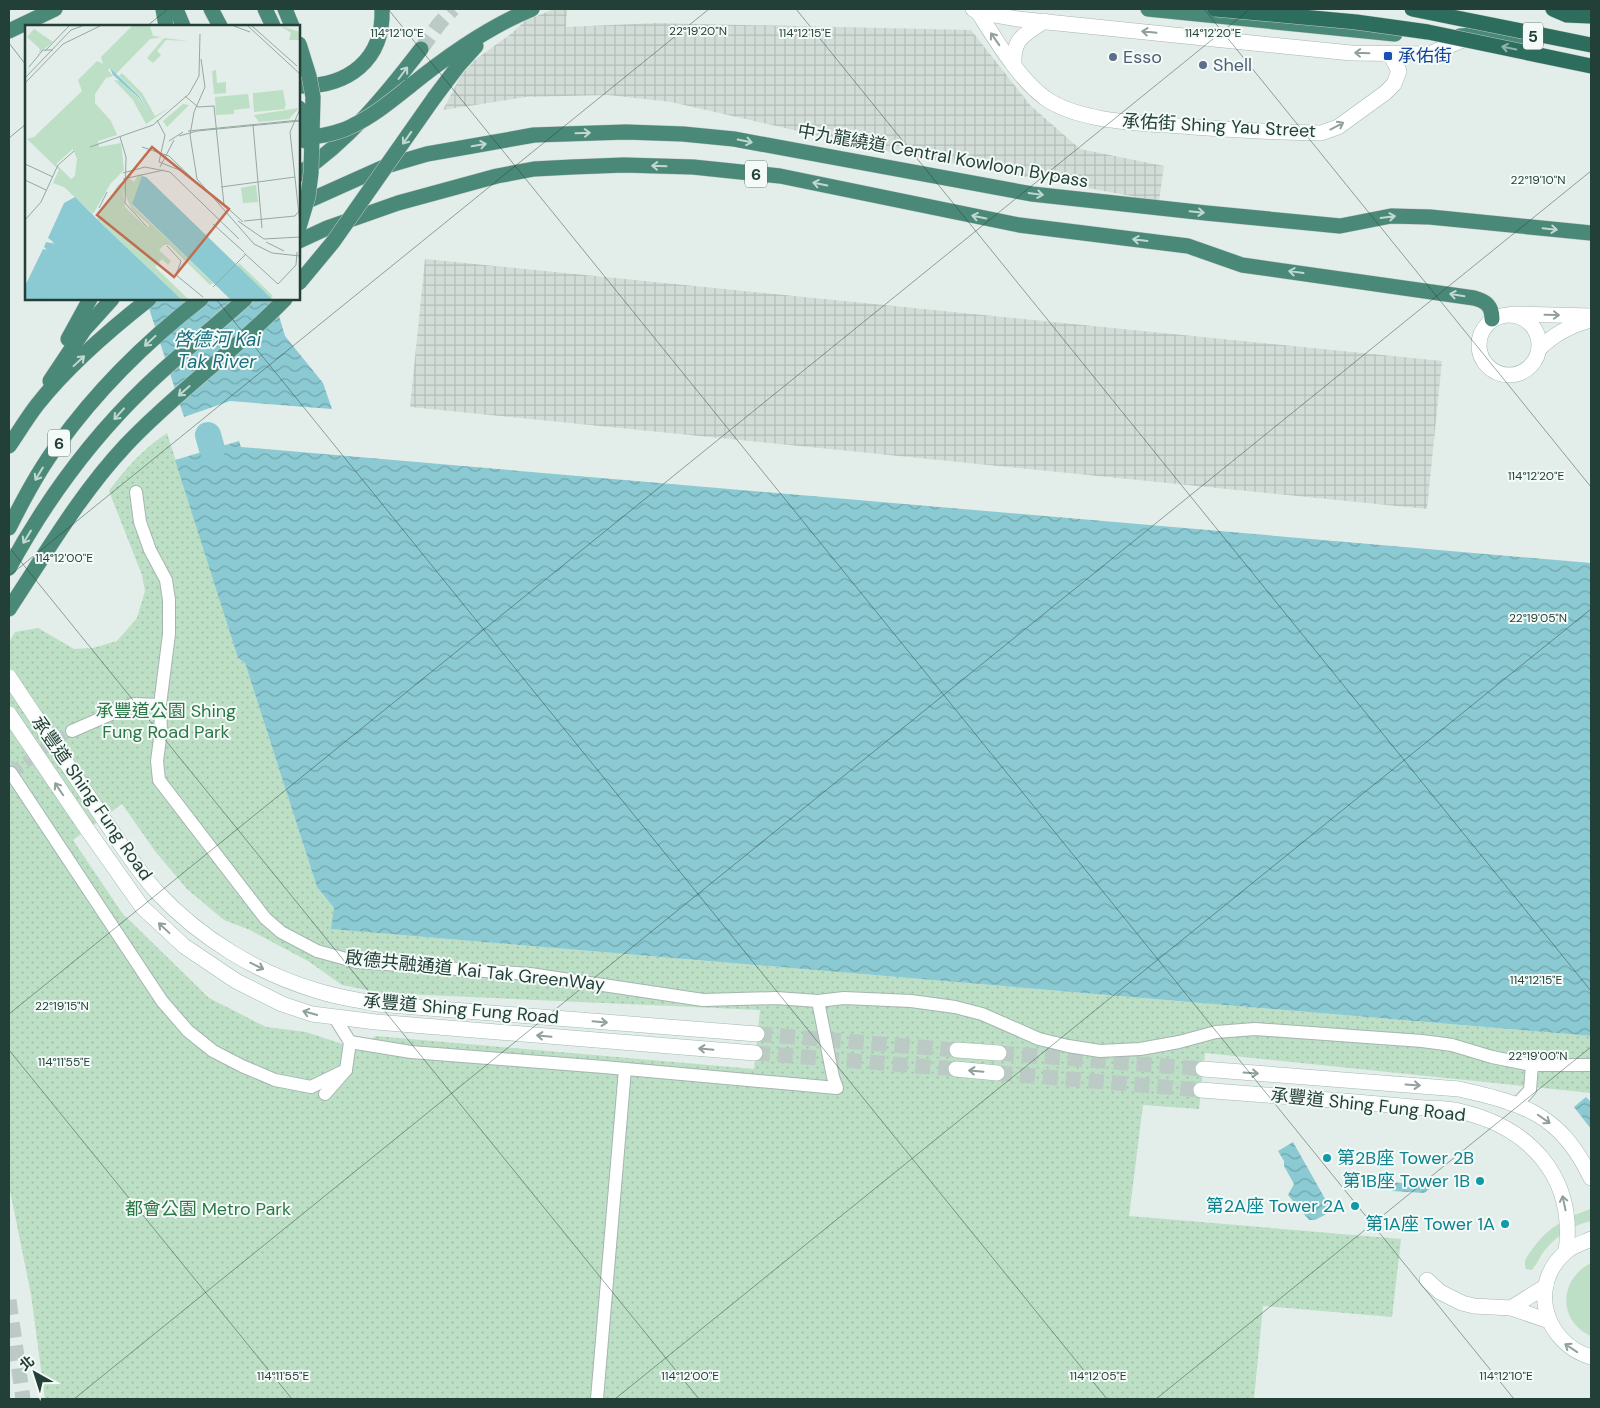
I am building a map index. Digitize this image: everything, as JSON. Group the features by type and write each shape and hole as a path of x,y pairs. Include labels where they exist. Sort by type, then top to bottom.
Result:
{"highway":[{"path":"9,31 55,9"},
{"path":"163,9 166,25"},
{"path":"176,9 183,25"},
{"path":"211,9 219,25"},
{"path":"266,9 273,25"},
{"path":"285,9 292,25"},
{"path":"300,86 335,81 356,71 365,63 374,50 381,33 382,9"},
{"path":"300,138 328,134 351,127 381,109 431,69 490,30 532,9"},
{"name":"5","path":"1148,9 1426,37 1489,34 1591,39"},
{"path":"1215,9 1356,22 1420,31 1591,66"},
{"path":"1412,9 1591,45"},
{"path":"1553,9 1567,15 1591,16"},
{"path":"300,282 333,242 458,66 490,30"},
{"path":"300,47 309,76 312,97 305,174"},
{"path":"305,174 369,114 421,49"},
{"path":"300,119 308,197 300,224"},
{"name":"中九龍繞道 Central Kowloon Bypass","path":"300,205 386,166 427,154 534,135 636,132 734,139 1032,194 1206,213 1340,226 1391,216 1430,217 1591,233"},
{"name":"6","path":"300,241 327,228 407,200 497,176 534,170 624,165 693,167 780,176 1019,225 1188,246 1242,265 1474,298 1483,300 1489,306 1492,312 1492,319"},
{"path":"38,404 56,361 89,300"},
{"name":"6","path":"9,446 38,404 67,372 113,329 148,300"},
{"name":"6","path":"9,528 55,447 86,408 156,336 200,300"},
{"path":"9,568 42,514 96,440 145,387 244,300"},
{"path":"9,608 56,535 106,468 142,428 284,300"},
{"path":"38,404 60,364 84,330 108,302"}],"main road":[{"path":"975,10 1018,19 1351,53 1429,54 1474,36"},
{"name":"承佑街 Shing Yau Street","path":"975,10 1025,79 1047,99 1073,111 1100,118 1203,127 1322,133 1338,128 1385,93 1394,84 1399,71 1390,54"},
{"path":"1014,64 1014,51 1018,42 1044,21"},
{"path":"1512,314 1530,322 1536,330 1539,348 1531,366 1523,372 1514,375 1504,375 1494,372 1480,356 1478,346 1480,335 1483,328 1492,319 1512,314 1591,316"},
{"path":"1539,348 1566,328 1591,320"},
{"name":"承豐道 Shing Fung Road","path":"9,676 103,818 134,863 156,890 180,915 214,942 288,981 318,991 377,1004 757,1034"},
{"name":"承豐道 Shing Fung Road","path":"9,714 142,907 184,946 236,981 282,1004 312,1014 335,1018 755,1053"},
{"path":"957,1050 999,1053"},
{"path":"956,1069 997,1073"},
{"name":"承豐道 Shing Fung Road","path":"1203,1069 1460,1089 1517,1104 1533,1112 1560,1132 1582,1159 1591,1178"},
{"name":"承豐道 Shing Fung Road","path":"1201,1090 1458,1110 1508,1128 1532,1146 1558,1182 1563,1195 1567,1216 1568,1236 1566,1252"},
{"path":"1591,1240 1577,1245 1566,1252 1557,1262 1550,1273 1546,1286 1545,1306 1549,1321 1564,1343 1580,1354 1591,1357"},
{"path":"1427,1280 1440,1292 1462,1303 1474,1306 1511,1308 1549,1321"},
{"path":"1511,1308 1546,1286"}],"street":[{"name":"啟德共融通道 Kai Tak GreenWay","path":"136,492 140,522 150,550 166,580 169,600 169,634 160,705 161,730 157,761 159,780 265,918 280,932 317,951 357,962 530,974 703,1000 776,998 818,1001 844,998 911,1001 955,1007 982,1014 1039,1039 1100,1051 1140,1050 1216,1032 1255,1029 1422,1041 1452,1045 1492,1057 1532,1065 1591,1065"},
{"path":"72,731 134,704 160,705"},
{"path":"11,773 162,1001 188,1031 213,1051 275,1080 311,1087 346,1070"},
{"path":"350,1042 411,1052 837,1088 833,1077 818,1001"},
{"path":"326,1094 346,1070 350,1042 335,1018"},
{"path":"1517,1104 1530,1090 1532,1065"},
{"path":"597,1399 625,1069"}],"shaded area":[{"path":"554,9 567,9 566,27 656,23 971,30 1030,105 1080,149 1164,166 1159,201 890,152 671,102 608,95 526,97 443,110 461,75 475,60 525,21"},
{"path":"425,259 1442,361 1427,509 410,407"}],"green space":[{"name":"都會公園 Metro Park","path":"167,433 238,658 245,663 317,887 334,908 332,929 1591,1036 1591,1093 1205,1053 1199,1109 1143,1105 1129,1216 1401,1239 1392,1317 1263,1306 1254,1399 45,1399 31,1294 9,1186 9,642 15,632 38,628 74,649 93,648 117,641 137,618 145,591 142,575 109,491 135,459","holes":["122,804 155,851 187,889 224,920 250,930 308,961 342,985 383,993 760,1010 754,1069 376,1036 363,1044 361,1050 306,1032 266,1027 209,998 122,913 73,840"]},
{"path":"1591,1209 1591,1221 1571,1228 1560,1236 1549,1245 1532,1270 1526,1269 1525,1262 1527,1257 1543,1236 1565,1220"},
{"path":"1591,1263 1591,1336 1572,1321 1566,1300 1568,1289 1573,1279 1580,1270"}],"water":[{"name":"啓德河 Kai Tak River","path":"146,300 274,300 285,336 323,383 332,409 230,401 184,417"},
{"path":"239,441 241,447 1591,563 1591,1036 331,929 334,908 317,887 245,663 238,658 175,460"},
{"path":"1586,1097 1591,1102 1591,1129 1574,1107"},
{"path":"1293,1142 1332,1211 1315,1220 1309,1220 1288,1195 1294,1184 1278,1151"},
{"path":"1388,1182 1430,1185 1432,1187 1424,1193 1393,1191 1387,1184"}],"waterway":[{"name":"啓德河 Kai Tak River","path":"208,435 212,449"}],"tunnel":[{"path":"421,49 439,24 453,9"},
{"path":"11,773 60,737 72,731"},
{"path":"757,1034 957,1050"},
{"path":"755,1053 956,1069"},
{"path":"999,1053 1203,1069"},
{"path":"997,1073 1201,1090"},
{"path":"9,1300 23,1399"}],"place":[{"name":"承佑街","path":"1388,56"},
{"name":"Esso","path":"1113,57"},
{"name":"Shell","path":"1203,65"},
{"name":"第2B座 Tower 2B","path":"1327,1158"},
{"name":"第1B座 Tower 1B","path":"1480,1181"},
{"name":"第2A座 Tower 2A","path":"1355,1206"},
{"name":"第1A座 Tower 1A","path":"1505,1224"}],"park label":[{"name":"承豐道公園 Shing Fung Road Park","path":"166,721"}]}
